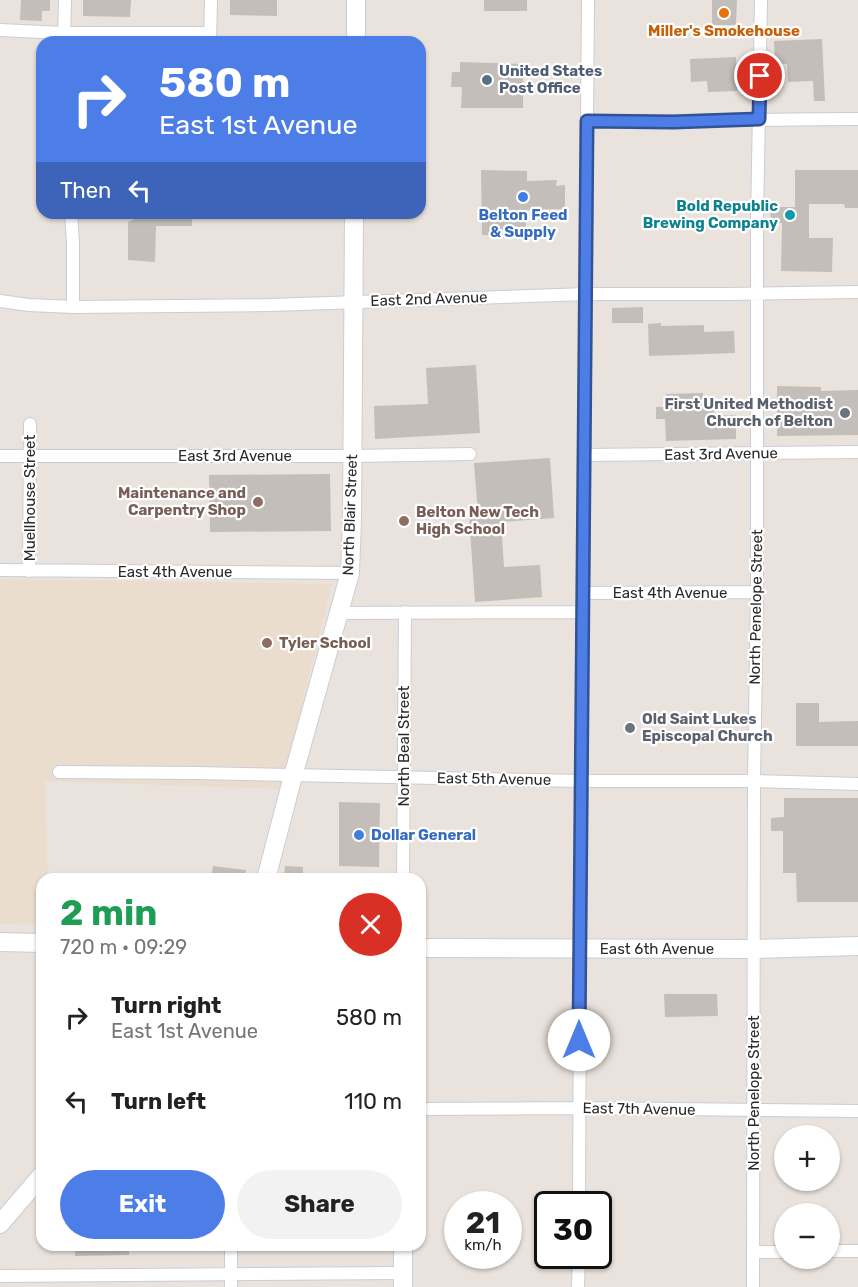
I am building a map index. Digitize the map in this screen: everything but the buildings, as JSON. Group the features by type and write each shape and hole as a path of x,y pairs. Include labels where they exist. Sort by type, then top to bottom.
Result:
{"street":[{"path":"64,36 65,0"},
{"path":"210,36 211,0"},
{"path":"356,0 356,36"},
{"path":"579,1191 588,0"},
{"name":"North Penelope Street","path":"753,1287 754,781 761,0"},
{"path":"0,30 55,36"},
{"path":"587,121 858,119"},
{"path":"72,219 74,243 73,306"},
{"name":"North Blair Street","path":"268,873 350,573 354,219"},
{"name":"East 2nd Avenue","path":"0,301 29,305 73,306 271,305 586,294 858,292"},
{"name":"Muellhouse Street","path":"29,571 30,424"},
{"name":"East 3rd Avenue","path":"584,455 858,452"},
{"name":"East 3rd Avenue","path":"0,456 352,456 470,453"},
{"name":"East 4th Avenue","path":"0,570 350,573"},
{"name":"East 4th Avenue","path":"583,593 757,592"},
{"name":"North Beal Street","path":"403,873 405,612"},
{"path":"338,613 583,612"},
{"name":"East 5th Avenue","path":"59,772 858,784"},
{"path":"0,942 36,943"},
{"name":"East 6th Avenue","path":"426,948 754,949 858,946"},
{"name":"East 7th Avenue","path":"426,1109 858,1111"},
{"path":"0,1224 36,1182"},
{"path":"231,1251 231,1281"},
{"path":"0,1276 231,1281 404,1280 403,1251"},
{"path":"840,1251 858,1251"},
{"path":"753,1252 774,1252"},
{"path":"579,1269 579,1287"}],"shaded area":[{"path":"0,579 332,584 281,789 45,781 48,873 36,873 36,925 0,924"}],"place":[{"name":"Miller's Smokehouse","path":"724,13"},
{"name":"United States Post Office","path":"487,80"},
{"name":"Belton Feed & Supply","path":"523,197"},
{"name":"Bold Republic Brewing Company","path":"790,215"},
{"name":"First United Methodist Church of Belton","path":"845,413"},
{"name":"Maintenance and Carpentry Shop","path":"258,502"},
{"name":"Belton New Tech High School","path":"404,521"},
{"name":"Tyler School","path":"267,643"},
{"name":"Old Saint Lukes Episcopal Church","path":"630,728"},
{"name":"Dollar General","path":"359,835"}],"route":[{"path":"579,1040 587,121 673,122 759,119 760,76"}]}
